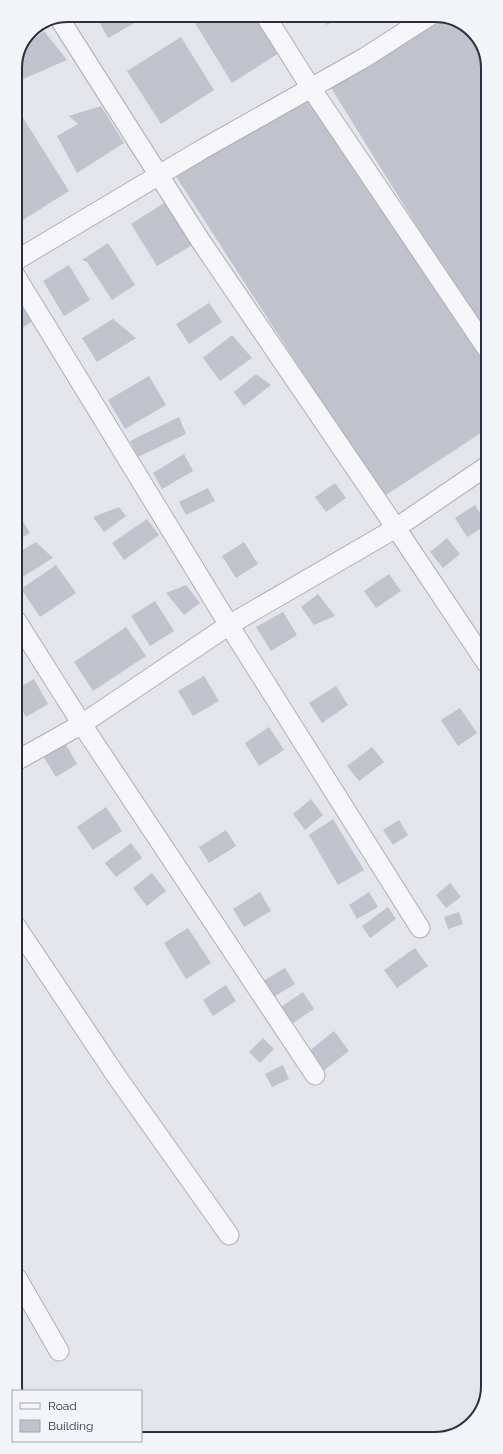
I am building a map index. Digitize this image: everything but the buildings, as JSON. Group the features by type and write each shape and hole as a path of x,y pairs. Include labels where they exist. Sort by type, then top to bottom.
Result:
{"street":[{"path":"269,22 311,88 481,340"},
{"path":"22,257 202,150 364,58 420,22"},
{"path":"62,23 200,240 481,655"},
{"path":"22,286 229,626 420,928"},
{"path":"22,758 82,724 229,626 396,528 481,470"},
{"path":"22,629 82,724 315,1074"},
{"path":"22,935 117,1077 229,1235"},
{"path":"22,1287 59,1351"}]}
